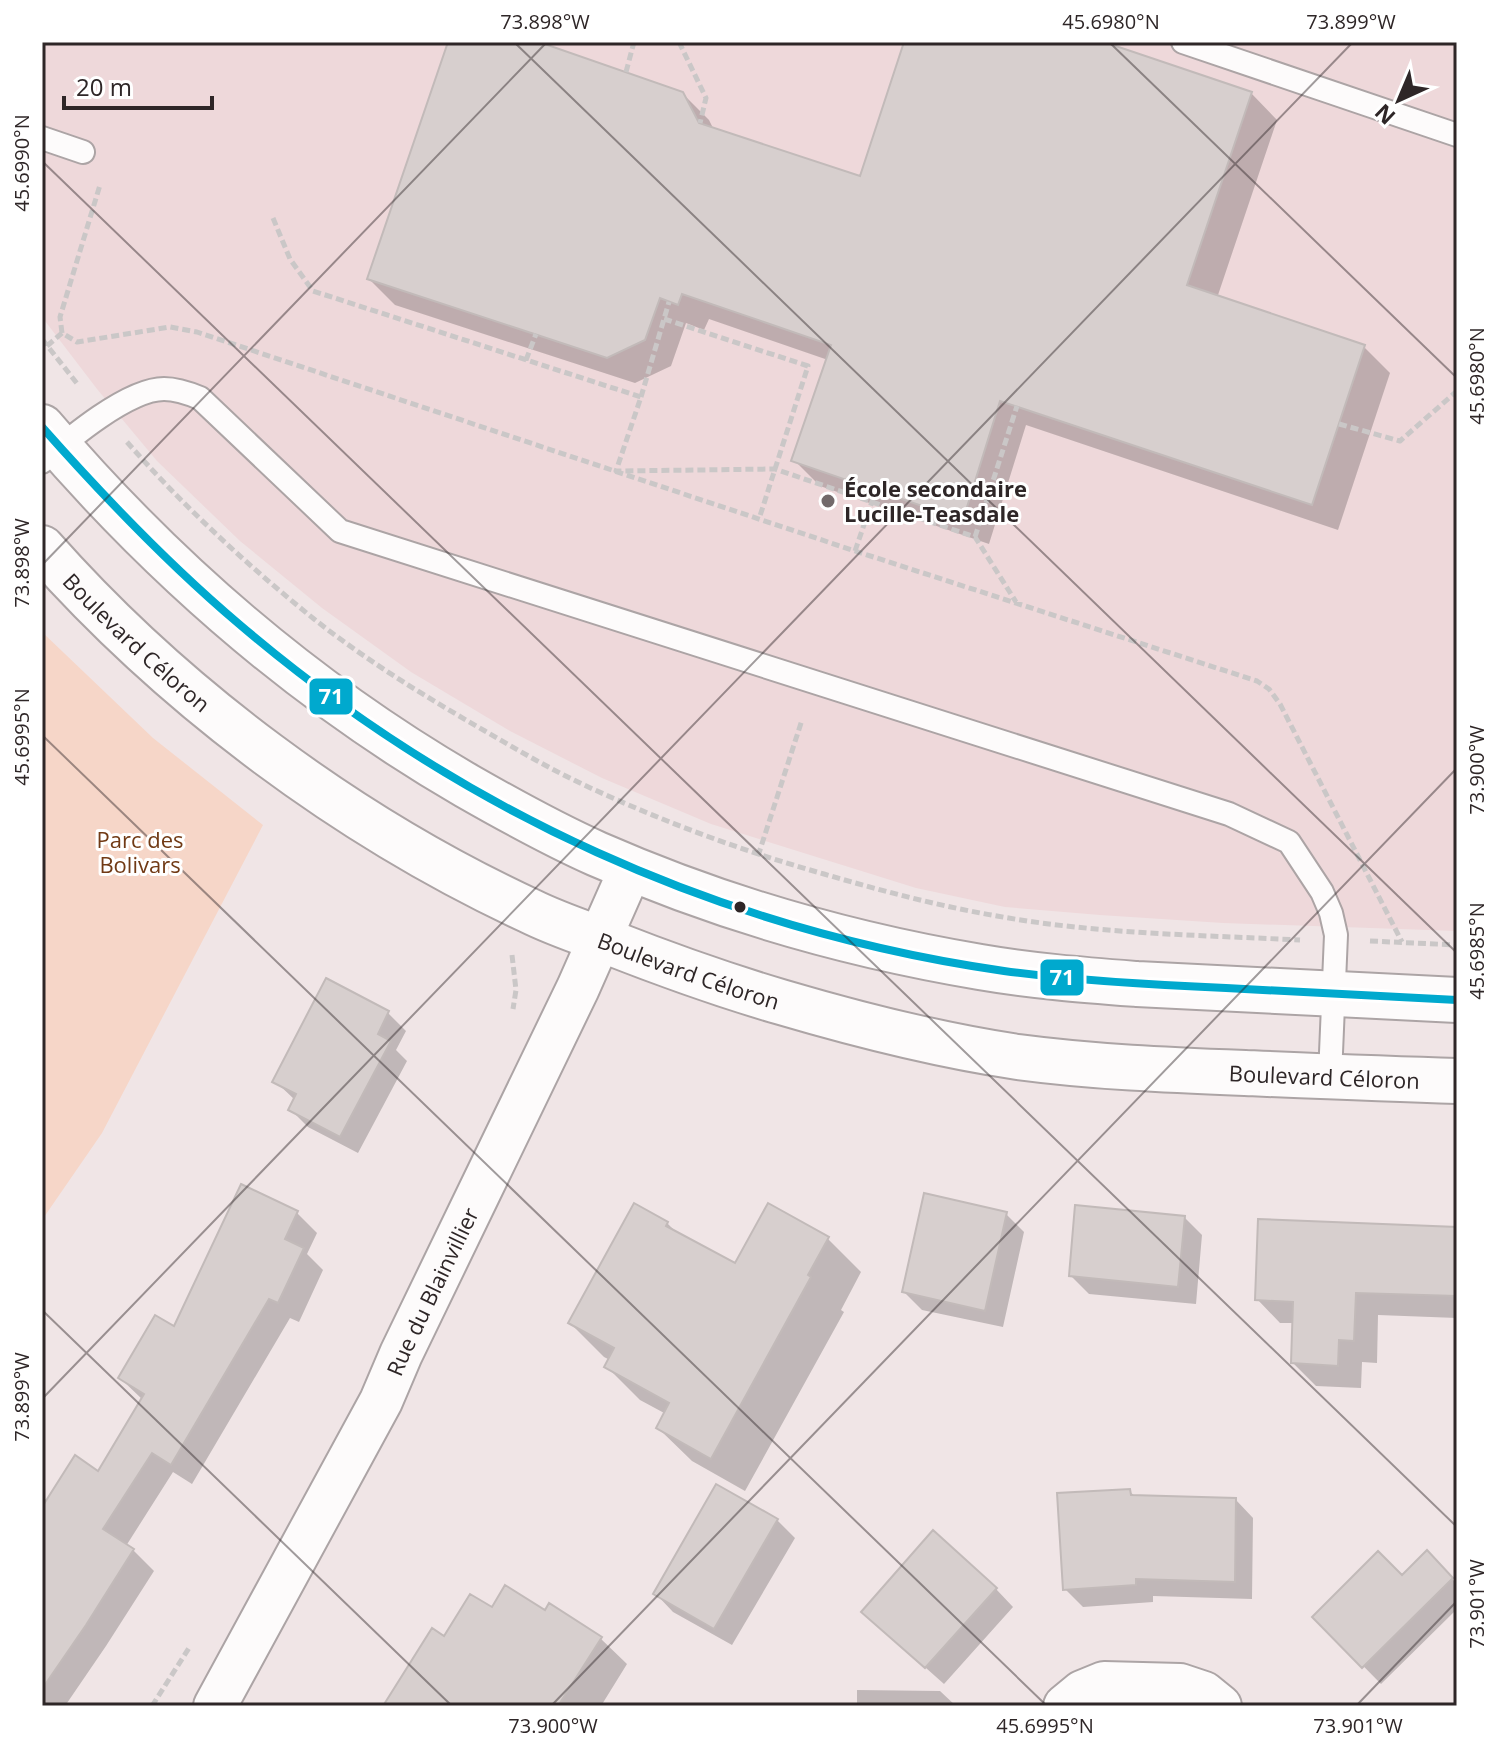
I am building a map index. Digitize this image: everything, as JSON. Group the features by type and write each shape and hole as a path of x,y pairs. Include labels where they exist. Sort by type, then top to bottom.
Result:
{"street":[{"path":"48,446 219,609 371,727 481,794 595,853 673,885 784,921 957,963 1102,982 1457,1000"},
{"name":"Boulevard Céloron","path":"42,548 155,661 216,712 351,811 452,872 534,913 686,972 863,1026 1034,1059 1114,1067 1457,1081"},
{"name":"Rue du Blainvillier","path":"215,1706 381,1401 631,868"},
{"path":"1065,1706 1082,1692 1104,1683 1180,1685 1204,1693 1220,1706"}],"lane":[{"path":"1183,42 1220,48 1457,135"},
{"path":"42,138 83,152"},
{"path":"48,446 139,393 164,389 184,391 200,398 340,531 1229,814 1289,842 1322,892 1336,935 1330,1076"}],"path":[{"path":"626,72 634,42"},
{"path":"679,42 706,98 700,123"},
{"path":"62,333 60,317 103,174"},
{"path":"273,218 290,259 313,291 641,397"},
{"path":"616,471 669,302"},
{"path":"664,319 808,366 759,519"},
{"path":"62,333 77,342 170,327 197,332 1257,681 1269,689 1280,704 1407,952"},
{"path":"47,346 62,333"},
{"path":"526,360 536,334"},
{"path":"42,339 58,359"},
{"path":"1339,424 1400,441 1457,391"},
{"path":"975,537 1017,406"},
{"path":"147,465 224,542 281,591 393,675 497,738 593,789 654,816 759,854 904,897 1001,917 1124,930 1299,940"},
{"path":"616,471 775,469 975,537 1017,604"},
{"path":"855,551 876,490"},
{"path":"755,863 802,720"},
{"path":"1402,942 1457,945"}],"shaded area":[{"name":"École secondaire Lucille-Teasdale","path":"42,42 1457,42 1457,931 1223,923 1100,915 1005,907 916,888 711,824 602,778 510,731 411,672 322,608 240,541 157,461 42,317"}],"green space":[{"name":"Parc des Bolivars","path":"42,632 153,738 263,825 102,1133 42,1220"}],"building":[{"path":"448,42 539,42 683,92 699,123 860,176 904,42 1104,42 1252,92 1187,285 1365,345 1312,505 1000,401 963,520 791,461 831,345 682,294 678,305 660,298 645,340 607,358 367,279"},
{"path":"326,978 389,1011 378,1034 391,1041 340,1137 288,1110 296,1094 272,1082"},
{"path":"241,1184 298,1211 285,1239 304,1248 278,1303 269,1299 171,1465 152,1453 103,1529 134,1549 42,1689 42,1507 75,1455 98,1471 144,1394 118,1378 155,1315 174,1326"},
{"path":"924,1193 1007,1212 985,1311 902,1292"},
{"path":"634,1203 668,1222 666,1226 735,1263 768,1203 829,1237 808,1275 811,1277 711,1459 656,1428 669,1403 604,1367 614,1348 568,1323"},
{"path":"1075,1205 1185,1216 1178,1287 1069,1276"},
{"path":"1258,1219 1457,1227 1457,1296 1356,1293 1354,1341 1339,1340 1338,1366 1291,1363 1293,1302 1255,1300"},
{"path":"716,1484 778,1519 714,1629 653,1594"},
{"path":"1130,1489 1131,1495 1236,1498 1235,1582 1136,1579 1136,1585 1063,1590 1057,1493"},
{"path":"933,1530 997,1588 925,1668 861,1612"},
{"path":"1427,1550 1453,1578 1362,1668 1312,1617 1378,1551 1402,1575"},
{"path":"505,1585 545,1610 549,1603 602,1637 558,1706 383,1706 432,1628 444,1636 470,1594 492,1607"}],"transit line":[{"name":"71","path":"42,427 187,578 323,691 411,751 502,805 597,852 694,892 795,926 898,952 1004,971 1143,984 1457,1000"}],"place":[{"name":"École secondaire Lucille-Teasdale","path":"828,501"}]}
